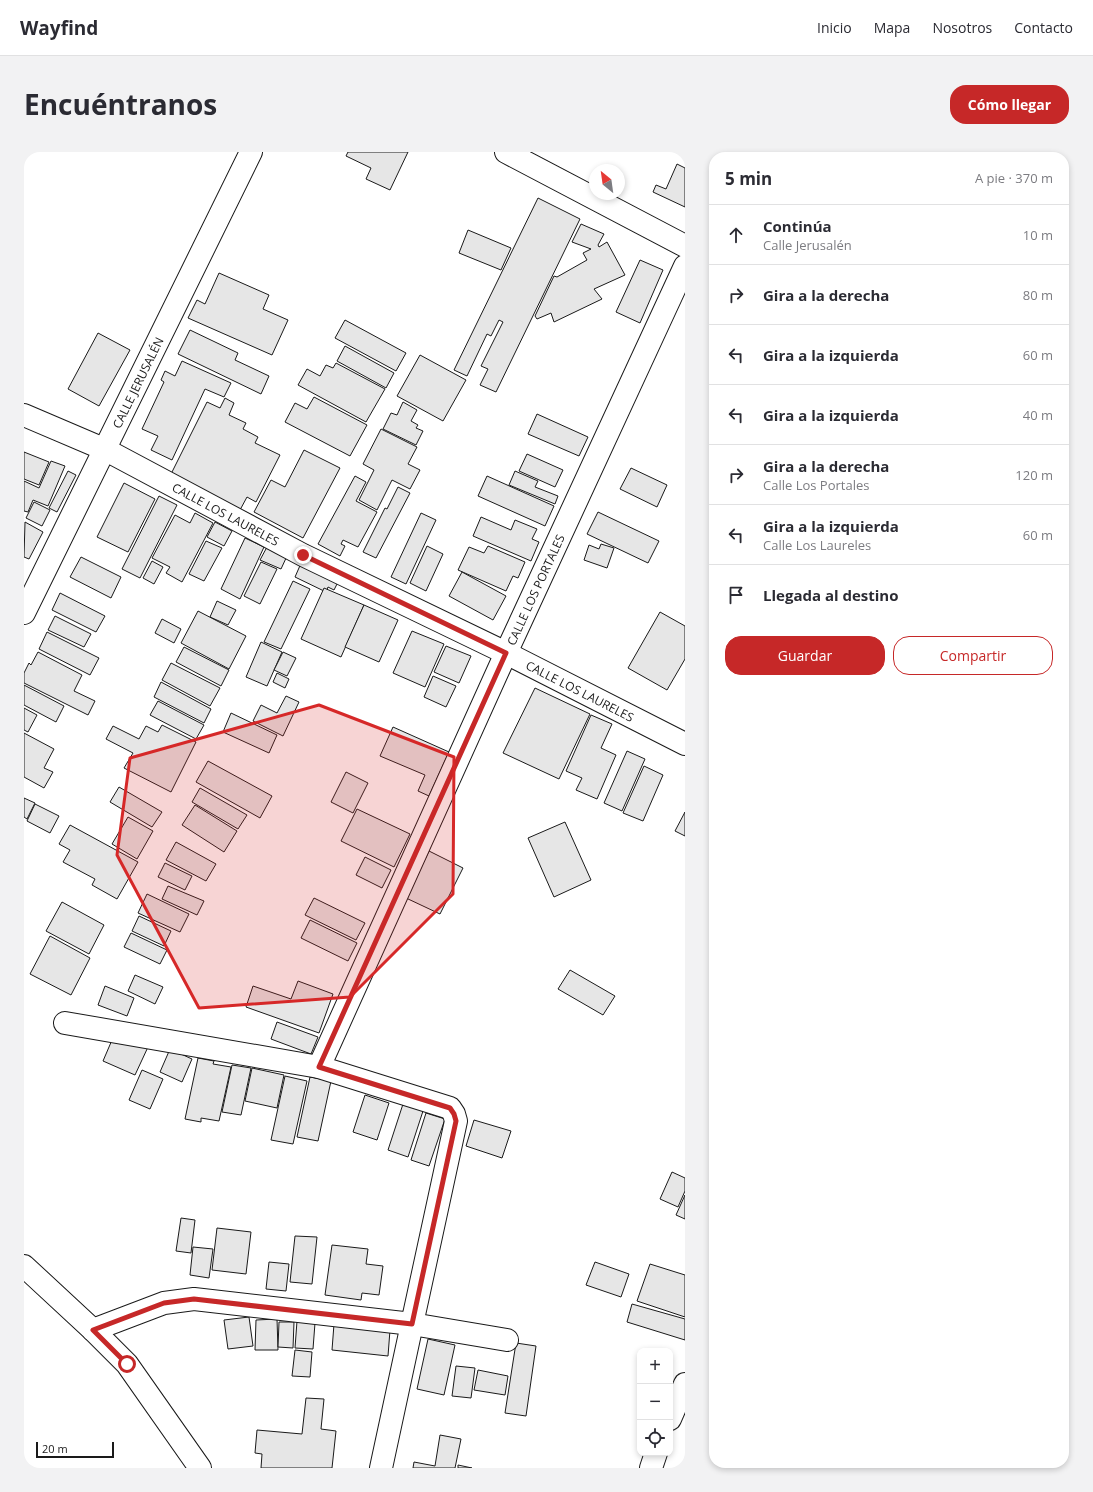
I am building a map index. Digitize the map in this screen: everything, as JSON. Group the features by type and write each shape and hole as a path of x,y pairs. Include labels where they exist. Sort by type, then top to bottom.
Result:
{"street":[{"name":"CALLE JERUSALÉN","path":"24,613 106,450 251,152"},
{"path":"506,152 685,246"},
{"name":"CALLE LOS PORTALES","path":"319,1067 506,653 685,266"},
{"name":"CALLE LOS LAURELES","path":"24,416 106,450 303,555 506,653 685,744"},
{"path":"65,1023 319,1067 450,1108 456,1121 381,1468"},
{"path":"24,1266 127,1364 200,1468"},
{"path":"93,1330 164,1303 194,1299 412,1324 507,1340"},
{"path":"673,1412 685,1384"},
{"path":"651,1468 655,1456"}],"highlighted area":[{"path":"319,705 454,757 453,894 350,997 199,1008 117,855 130,758"}],"building":[{"path":"348,152 408,152 390,190 366,179 371,168 346,156"},
{"path":"677,164 685,168 685,207 653,192 656,185 666,189"},
{"path":"538,198 580,219 496,392 480,385 488,369 481,366 503,322 499,320 491,336 487,334 467,376 454,370"},
{"path":"581,224 604,234 598,245 599,247 607,242 625,275 594,289 602,299 554,322 551,313 537,319 535,316 554,276 557,277 587,260 583,253 591,249 572,242"},
{"path":"468,230 511,248 501,270 459,253"},
{"path":"640,260 663,270 640,323 616,312"},
{"path":"219,273 269,295 263,309 288,320 272,355 188,318 197,300 205,304"},
{"path":"345,320 406,353 396,371 335,338"},
{"path":"190,330 238,353 235,360 269,376 261,394 178,354"},
{"path":"98,333 130,350 99,406 68,389"},
{"path":"345,346 394,373 386,388 337,361"},
{"path":"420,355 466,380 443,421 397,396"},
{"path":"182,361 231,383 224,397 205,389 172,460 151,450 158,436 142,429 164,382 161,380 165,371 175,376"},
{"path":"336,363 385,389 366,422 298,385 307,369 320,376 326,365 333,368"},
{"path":"314,397 367,425 350,456 285,422 295,403 307,409"},
{"path":"225,398 234,403 229,415 246,423 243,429 258,437 255,443 280,455 256,502 247,497 240,510 170,476 207,402 220,408"},
{"path":"403,402 417,410 411,421 418,425 416,428 423,431 416,445 383,429 391,413 397,415"},
{"path":"537,414 588,437 579,456 528,434"},
{"path":"381,429 417,447 408,464 420,470 410,489 392,480 377,510 359,500 374,470 363,464"},
{"path":"304,450 340,468 303,538 254,512 271,480 285,487"},
{"path":"24,452 49,462 39,485 24,479"},
{"path":"527,454 563,470 555,487 519,471"},
{"path":"51,461 65,466 48,506 33,500 28,512 24,511 24,481 39,488"},
{"path":"631,468 667,485 657,507 620,489"},
{"path":"68,471 76,475 57,512 49,508"},
{"path":"515,471 538,481 535,487 558,496 555,504 509,485"},
{"path":"355,476 366,482 356,501 377,512 358,547 343,540 341,544 345,546 340,556 318,544"},
{"path":"487,476 554,506 545,526 478,496"},
{"path":"124,483 155,499 128,552 97,537"},
{"path":"398,487 410,493 376,558 363,552 385,508 387,509"},
{"path":"159,496 177,505 140,578 122,569"},
{"path":"34,502 50,510 42,526 26,518"},
{"path":"598,512 659,541 648,563 587,534"},
{"path":"195,513 213,523 182,582 166,573 170,567 152,558 175,515 190,523"},
{"path":"421,513 436,520 406,584 391,577"},
{"path":"481,517 511,530 515,520 537,529 532,539 539,542 531,561 473,536"},
{"path":"25,522 43,532 29,559 24,557"},
{"path":"215,522 232,531 224,546 207,537"},
{"path":"245,538 264,547 240,599 221,589"},
{"path":"206,541 222,548 204,581 189,574"},
{"path":"601,544 614,548 607,568 584,560 589,545 599,549"},
{"path":"427,546 443,554 426,591 410,583"},
{"path":"488,546 525,562 518,578 513,576 506,591 458,570 469,547 484,553"},
{"path":"267,547 287,556 281,569 260,560"},
{"path":"81,557 121,577 111,598 70,577"},
{"path":"152,561 163,567 154,584 143,578"},
{"path":"302,561 339,580 334,590 328,587 326,592 295,577"},
{"path":"261,562 277,569 260,604 244,596"},
{"path":"462,572 506,596 493,620 449,596"},
{"path":"293,581 310,589 281,649 264,642"},
{"path":"324,588 364,605 341,657 301,639"},
{"path":"60,593 105,616 96,632 52,610"},
{"path":"217,601 236,610 228,625 210,617"},
{"path":"364,605 398,620 379,662 345,647"},
{"path":"198,611 246,636 229,669 181,643"},
{"path":"660,612 685,626 685,659 667,690 628,668"},
{"path":"55,616 91,634 84,647 48,630"},
{"path":"162,619 181,629 174,643 155,633"},
{"path":"412,631 444,644 425,687 393,673"},
{"path":"47,632 99,658 90,675 39,649"},
{"path":"261,642 282,652 267,686 246,677"},
{"path":"446,646 471,656 459,683 434,672"},
{"path":"184,647 229,670 221,686 176,662"},
{"path":"38,652 82,675 74,691 95,701 88,715 24,683 24,673 29,663 31,665"},
{"path":"283,652 296,658 287,676 274,670"},
{"path":"171,663 220,688 210,706 162,680"},
{"path":"277,673 289,679 285,688 273,682"},
{"path":"433,676 456,686 446,707 424,697"},
{"path":"161,682 211,709 204,723 154,697"},
{"path":"24,685 64,706 56,722 24,705"},
{"path":"535,688 590,714 559,779 503,753"},
{"path":"286,696 299,702 283,736 253,721 261,705 277,713"},
{"path":"158,701 204,725 196,739 150,715"},
{"path":"24,708 37,715 28,732 24,730"},
{"path":"231,713 277,735 269,753 223,732"},
{"path":"591,715 612,724 601,748 616,755 597,799 576,790 582,778 566,771"},
{"path":"162,725 196,742 171,792 124,768 133,753 106,739 113,726 139,739 146,726 158,732"},
{"path":"393,727 449,752 429,796 418,791 425,775 380,756"},
{"path":"24,733 54,749 44,768 53,772 44,788 24,777"},
{"path":"627,751 645,759 622,811 604,803"},
{"path":"208,761 272,796 260,818 196,782"},
{"path":"644,766 663,775 643,821 623,813"},
{"path":"346,772 368,783 353,813 331,802"},
{"path":"119,787 162,812 152,827 110,802"},
{"path":"200,788 247,815 238,829 192,802"},
{"path":"24,798 35,803 27,819 24,817"},
{"path":"35,804 59,816 50,833 27,821"},
{"path":"195,805 237,831 224,852 182,825"},
{"path":"357,809 410,834 394,867 341,841"},
{"path":"685,812 685,836 675,831"},
{"path":"128,817 153,831 137,859 112,844"},
{"path":"565,822 591,880 554,897 528,838"},
{"path":"70,825 138,862 117,899 92,885 95,879 63,862 70,850 59,844"},
{"path":"176,842 216,864 206,881 166,860"},
{"path":"429,851 463,868 440,914 406,898"},
{"path":"365,857 391,870 382,888 356,875"},
{"path":"165,863 192,876 185,890 158,877"},
{"path":"168,886 204,901 197,915 162,899"},
{"path":"147,894 189,914 180,932 138,913"},
{"path":"314,898 365,923 356,940 305,915"},
{"path":"62,902 104,925 89,954 46,931"},
{"path":"139,916 171,931 164,946 132,931"},
{"path":"310,920 357,943 348,961 301,938"},
{"path":"131,933 167,950 160,964 124,947"},
{"path":"50,936 90,958 71,995 30,974"},
{"path":"570,970 615,996 603,1015 558,989"},
{"path":"135,975 163,987 155,1004 128,991"},
{"path":"298,981 333,994 319,1033 246,1007 253,986 291,999"},
{"path":"105,986 134,998 127,1016 98,1005"},
{"path":"277,1022 318,1037 311,1054 271,1039"},
{"path":"115,1033 148,1047 135,1075 103,1061"},
{"path":"170,1049 192,1059 182,1082 160,1072"},
{"path":"198,1058 214,1061 213,1064 231,1067 219,1121 201,1118 201,1122 185,1119"},
{"path":"232,1065 251,1068 241,1115 222,1112"},
{"path":"252,1068 284,1075 277,1108 245,1101"},
{"path":"142,1070 163,1079 150,1109 129,1100"},
{"path":"285,1076 307,1081 293,1144 271,1140"},
{"path":"310,1077 331,1081 318,1141 297,1137"},
{"path":"365,1095 389,1103 377,1140 353,1132"},
{"path":"403,1104 423,1111 408,1157 388,1150"},
{"path":"426,1113 445,1119 429,1166 411,1160"},
{"path":"474,1120 511,1131 502,1158 466,1146"},
{"path":"672,1172 685,1178 685,1191 678,1207 660,1199"},
{"path":"685,1195 685,1219 676,1215"},
{"path":"181,1218 195,1220 191,1253 176,1251"},
{"path":"217,1228 251,1232 246,1274 212,1270"},
{"path":"295,1236 317,1237 312,1284 290,1282"},
{"path":"332,1245 368,1249 366,1264 383,1266 379,1295 362,1293 361,1300 325,1295"},
{"path":"193,1247 213,1249 209,1278 190,1275"},
{"path":"269,1262 289,1264 286,1291 266,1289"},
{"path":"595,1262 629,1274 621,1297 586,1285"},
{"path":"650,1264 685,1275 685,1317 637,1301"},
{"path":"632,1304 685,1319 685,1340 627,1322"},
{"path":"249,1317 253,1346 228,1349 224,1320"},
{"path":"277,1319 278,1350 255,1350 256,1320"},
{"path":"297,1321 315,1323 313,1349 295,1348"},
{"path":"279,1322 294,1322 293,1348 278,1347"},
{"path":"334,1324 390,1330 388,1356 332,1350"},
{"path":"428,1339 455,1345 444,1395 417,1389"},
{"path":"516,1343 536,1346 526,1416 505,1413"},
{"path":"295,1350 312,1352 310,1377 292,1376"},
{"path":"456,1366 475,1368 471,1398 452,1396"},
{"path":"478,1370 508,1376 505,1395 474,1390"},
{"path":"306,1398 324,1399 321,1429 336,1431 332,1468 261,1468 262,1454 255,1453 257,1430 302,1434"},
{"path":"440,1435 461,1439 455,1468 413,1468 414,1462 435,1466"},
{"path":"458,1465 472,1468 458,1468"}],"route":[{"path":"127,1364 93,1330 164,1303 194,1299 412,1324 456,1121 454,1114 450,1108 319,1067 506,653 303,555"}]}
